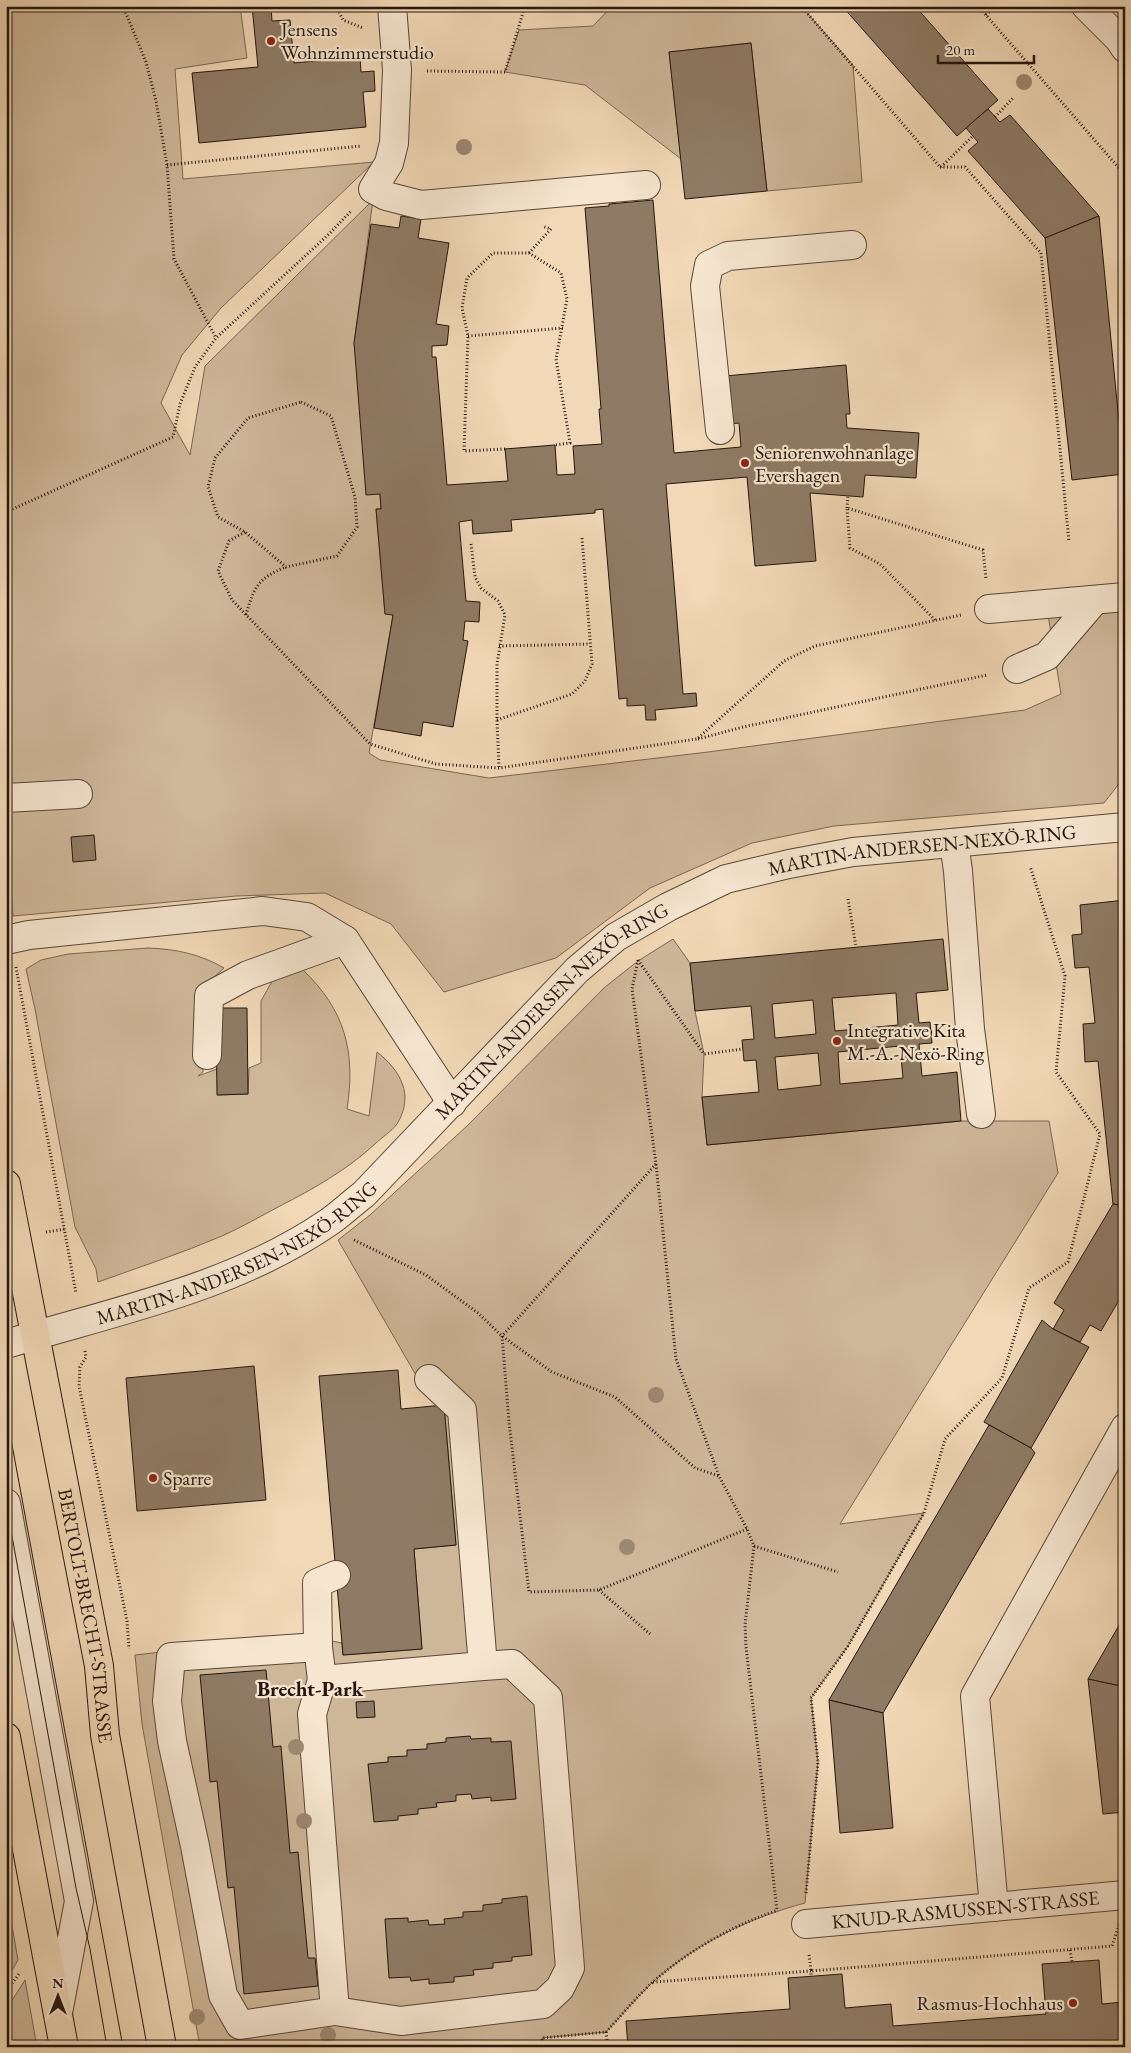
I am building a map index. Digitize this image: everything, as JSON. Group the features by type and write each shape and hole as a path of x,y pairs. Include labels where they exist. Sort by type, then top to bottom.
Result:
{"main road":[{"name":"BERTOLT-BRECHT-STRASSE","path":"6,1184 99,1666 105,1735 162,2047"},
{"path":"6,1737 64,2047"}],"street":[{"path":"392,6 397,70 394,143 389,163 373,189 386,196 421,205 646,185"},
{"path":"1086,6 1119,39 1125,48"},
{"path":"720,430 705,286 709,265 728,256 852,244"},
{"path":"989,610 1125,597"},
{"path":"1017,669 1047,656 1095,600"},
{"path":"6,798 78,794"},
{"name":"MARTIN-ANDERSEN-NEXÖ-RING","path":"6,1344 189,1290 262,1259 327,1223 364,1194 577,970 616,937 668,907 726,879 789,864 853,852 1125,827"},
{"path":"954,843 958,871 970,1029 981,1114"},
{"path":"10,950 28,935 263,911 307,917 346,940 452,1103"},
{"path":"207,1055 209,996 248,975 346,940"},
{"path":"6,1328 36,1336"},
{"path":"429,1379 462,1410 482,1666"},
{"path":"994,1907 975,1696 1125,1428"},
{"path":"6,1503 79,1901 58,2014"},
{"path":"335,2011 312,1714 322,1680 318,1647 317,1583 336,1575"},
{"path":"318,1647 171,1657 167,1701 172,1741 204,1894 222,1995 240,2025 335,2011 401,2021 543,2004 560,1988 570,1968 548,1698 512,1664 322,1680"},
{"name":"KNUD-RASMUSSEN-STRASSE","path":"806,1914 994,1907 1123,1907"}],"path":[{"path":"123,6 146,62 156,101 167,165 174,259 216,338"},
{"path":"397,70 505,72 525,6"},
{"path":"801,6 940,167 965,167 1041,253 1069,542"},
{"path":"978,6 1125,175"},
{"path":"986,16 996,6"},
{"path":"995,117 1013,98"},
{"path":"940,167 973,136"},
{"path":"167,165 394,143"},
{"path":"6,512 173,437 180,404 195,366 216,338 329,234 373,189"},
{"path":"505,449 464,451 468,336 462,308 467,278 493,253 529,253 561,273 567,299 556,359 570,443 555,445"},
{"path":"468,336 563,328"},
{"path":"246,615 254,589 268,574 286,567 337,556 357,527 355,496 331,416 301,402 248,418 215,458 208,488 218,517 245,532 286,567"},
{"path":"848,496 850,548 880,564 935,620"},
{"path":"698,739 784,661 815,646 989,610 984,550 847,508"},
{"path":"245,532 229,541 218,571 232,600 370,744 436,764 499,768 698,739 743,727 1017,669"},
{"path":"497,720 572,694 584,681 592,664 582,538"},
{"path":"471,544 475,577 481,588 498,601 505,615 499,646 497,720 499,768"},
{"path":"499,646 590,644"},
{"path":"811,1976 806,1914 818,1762 811,1698 848,1646 924,1513 945,1439 1002,1378 1028,1288 1068,1262 1100,1134 1056,1072 1065,976 1030,865"},
{"path":"848,899 856,947"},
{"path":"10,950 27,1020 73,1272"},
{"path":"743,1050 704,1054 638,960 632,989 656,1164 676,1359 719,1476 754,1546 745,1625 746,1647 777,1910"},
{"path":"656,1164 502,1336 509,1422 530,1592 599,1590 747,1529"},
{"path":"352,1239 426,1275 478,1313 502,1336 552,1372 615,1397 695,1468 719,1476"},
{"path":"754,1546 838,1572"},
{"path":"599,1590 650,1634"},
{"path":"653,1982 1112,1946 1123,1907"},
{"path":"542,2047 542,2038 606,2032 653,1982 689,1953 732,1929 777,1910 806,1914"},
{"path":"1070,1950 1072,1962"},
{"path":"606,2032 608,2047"}],"shaded area":[{"path":"6,6 240,6 247,58 175,69 183,179 374,162 221,308 182,355 161,403 190,455 205,366 373,200 354,343 380,494 381,509 376,509 385,614 393,615 369,753 380,760 489,778 708,752 1025,710 1061,694 1048,615 1125,605 1125,776 1104,803 834,826 752,843 650,888 556,958 444,992 391,924 325,893 236,896 13,916 6,814"},
{"path":"612,6 801,6 853,65 862,182 767,191 751,43 669,52 681,159 585,85 505,72 519,30 593,26"},
{"path":"673,939 690,963 695,1011 704,1054 702,1097 707,1145 961,1121 1049,1121 1058,1173 840,1524 924,1513 848,1646 811,1698 818,1762 805,1903 744,1924 688,1955 654,1981 606,2032 542,2038 543,2047 200,2047 142,1724 135,1655 306,1636 342,1643 343,1655 422,1649 414,1549 456,1545 444,1405 417,1377 338,1240 370,1215 467,1126 605,987 638,961"},
{"path":"148,948 188,953 224,968 201,989 203,1072 198,1076 217,1069 218,1095 248,1094 249,1068 261,1063 261,1001 275,976 303,970 329,1001 344,1033 350,1069 347,1109 369,1116 377,1052 398,1075 405,1093 405,1103 397,1124 392,1129 353,1162 317,1186 222,1236 98,1282 96,1269 75,1227 26,969 41,960 68,954"},
{"path":"6,1891 18,1960 6,1981"},
{"path":"25,1980 37,2047 6,2047 6,2010"}],"building":[{"path":"252,6 271,6 272,21 290,20 294,63 360,57 361,72 374,71 375,91 363,92 366,127 199,143 192,73 258,67"},
{"path":"842,6 915,6 998,100 957,136"},
{"path":"751,43 767,191 685,199 669,52"},
{"path":"988,109 1000,122 1010,115 1099,216 1045,238 968,151 978,142 966,128"},
{"name":"Seniorenwohnanlage Evershagen","path":"653,200 674,453 741,447 739,423 729,424 725,376 846,365 850,414 846,414 847,428 919,433 916,478 865,475 863,497 810,493 816,561 755,566 747,477 666,484 683,694 696,693 697,706 655,710 656,720 646,720 645,705 627,706 627,698 619,699 603,509 595,510 595,513 511,520 512,531 473,534 472,520 459,522 466,601 480,602 479,622 465,621 463,640 468,641 453,727 423,722 421,736 374,728 393,615 385,614 376,509 381,509 380,494 366,495 354,343 371,224 399,228 401,216 421,219 418,238 449,243 436,324 449,326 447,345 432,346 432,357 436,357 447,485 508,481 505,449 555,445 557,475 575,474 573,446 602,444 599,409 601,409 585,208"},
{"path":"1099,216 1124,474 1072,480 1045,238"},
{"path":"94,835 96,860 73,862 71,837"},
{"path":"1125,900 1125,1206 1113,1204 1098,1061 1085,1062 1083,1024 1095,1023 1089,967 1075,968 1072,935 1082,934 1080,905"},
{"name":"Integrative Kita M.-A.-Nexö-Ring","path":"943,939 948,990 916,993 919,1023 930,1022 932,1043 919,1044 922,1076 957,1072 961,1121 707,1145 702,1097 759,1092 756,1060 744,1061 742,1040 754,1039 751,1006 695,1011 690,963","holes":["896,993 898,1025 835,1031 832,998","813,1000 816,1034 775,1038 772,1004","900,1046 903,1078 840,1084 838,1052","818,1053 821,1085 778,1090 775,1057"]},
{"path":"216,1008 247,1008 248,1094 217,1095"},
{"path":"1113,1204 1125,1206 1125,1290 1101,1331 1090,1325 1080,1342 1053,1329 1064,1310 1054,1303"},
{"path":"1042,1320 1053,1329 1089,1347 1031,1448 984,1422"},
{"path":"254,1366 266,1500 137,1511 126,1378"},
{"path":"398,1370 401,1409 444,1405 456,1545 414,1549 422,1649 343,1655 319,1376"},
{"path":"989,1425 1031,1448 1035,1453 883,1713 829,1700"},
{"path":"1125,1615 1125,1687 1088,1679"},
{"path":"266,1670 273,1747 281,1746 290,1853 298,1852 308,1958 315,1958 318,1986 244,1994 234,1887 228,1888 217,1781 210,1782 200,1675"},
{"path":"1088,1679 1125,1687 1125,1812 1103,1814"},
{"path":"829,1700 883,1713 893,1828 840,1833"},
{"path":"374,1701 375,1717 357,1718 356,1702"},
{"path":"470,1736 471,1739 491,1738 491,1742 511,1741 516,1799 491,1801 491,1797 472,1799 471,1794 456,1795 456,1801 436,1803 437,1807 418,1809 418,1814 398,1816 398,1820 374,1822 368,1764 388,1762 388,1757 407,1756 407,1750 427,1749 427,1744 446,1742 446,1738"},
{"path":"527,1896 532,1955 512,1957 512,1961 493,1963 493,1968 473,1970 474,1975 454,1977 454,1982 429,1984 429,1979 411,1981 410,1977 389,1978 385,1919 408,1918 408,1922 428,1920 429,1925 445,1924 444,1919 463,1917 463,1912 483,1911 483,1905 502,1903 502,1899"},
{"name":"Rasmus-Hochhaus","path":"1099,1960 1102,2004 1123,2002 1123,2006 1125,2006 1125,2047 628,2047 626,2021 790,2009 788,1978 842,1974 845,2008 891,2004 893,2026 1046,2014 1042,1964"}],"tram line":[{"path":"6,1412 123,2047"},
{"path":"6,1503 107,2047"}],"place":[{"name":"Jensens Wohnzimmerstudio","path":"271,41"},
{"name":"Seniorenwohnanlage Evershagen","path":"745,463"},
{"name":"Integrative Kita M.-A.-Nexö-Ring","path":"837,1041"},
{"name":"Sparre","path":"153,1478"},
{"name":"Rasmus-Hochhaus","path":"1073,2003"}],"district":[{"name":"Brecht-Park","path":"310,1688"}]}
